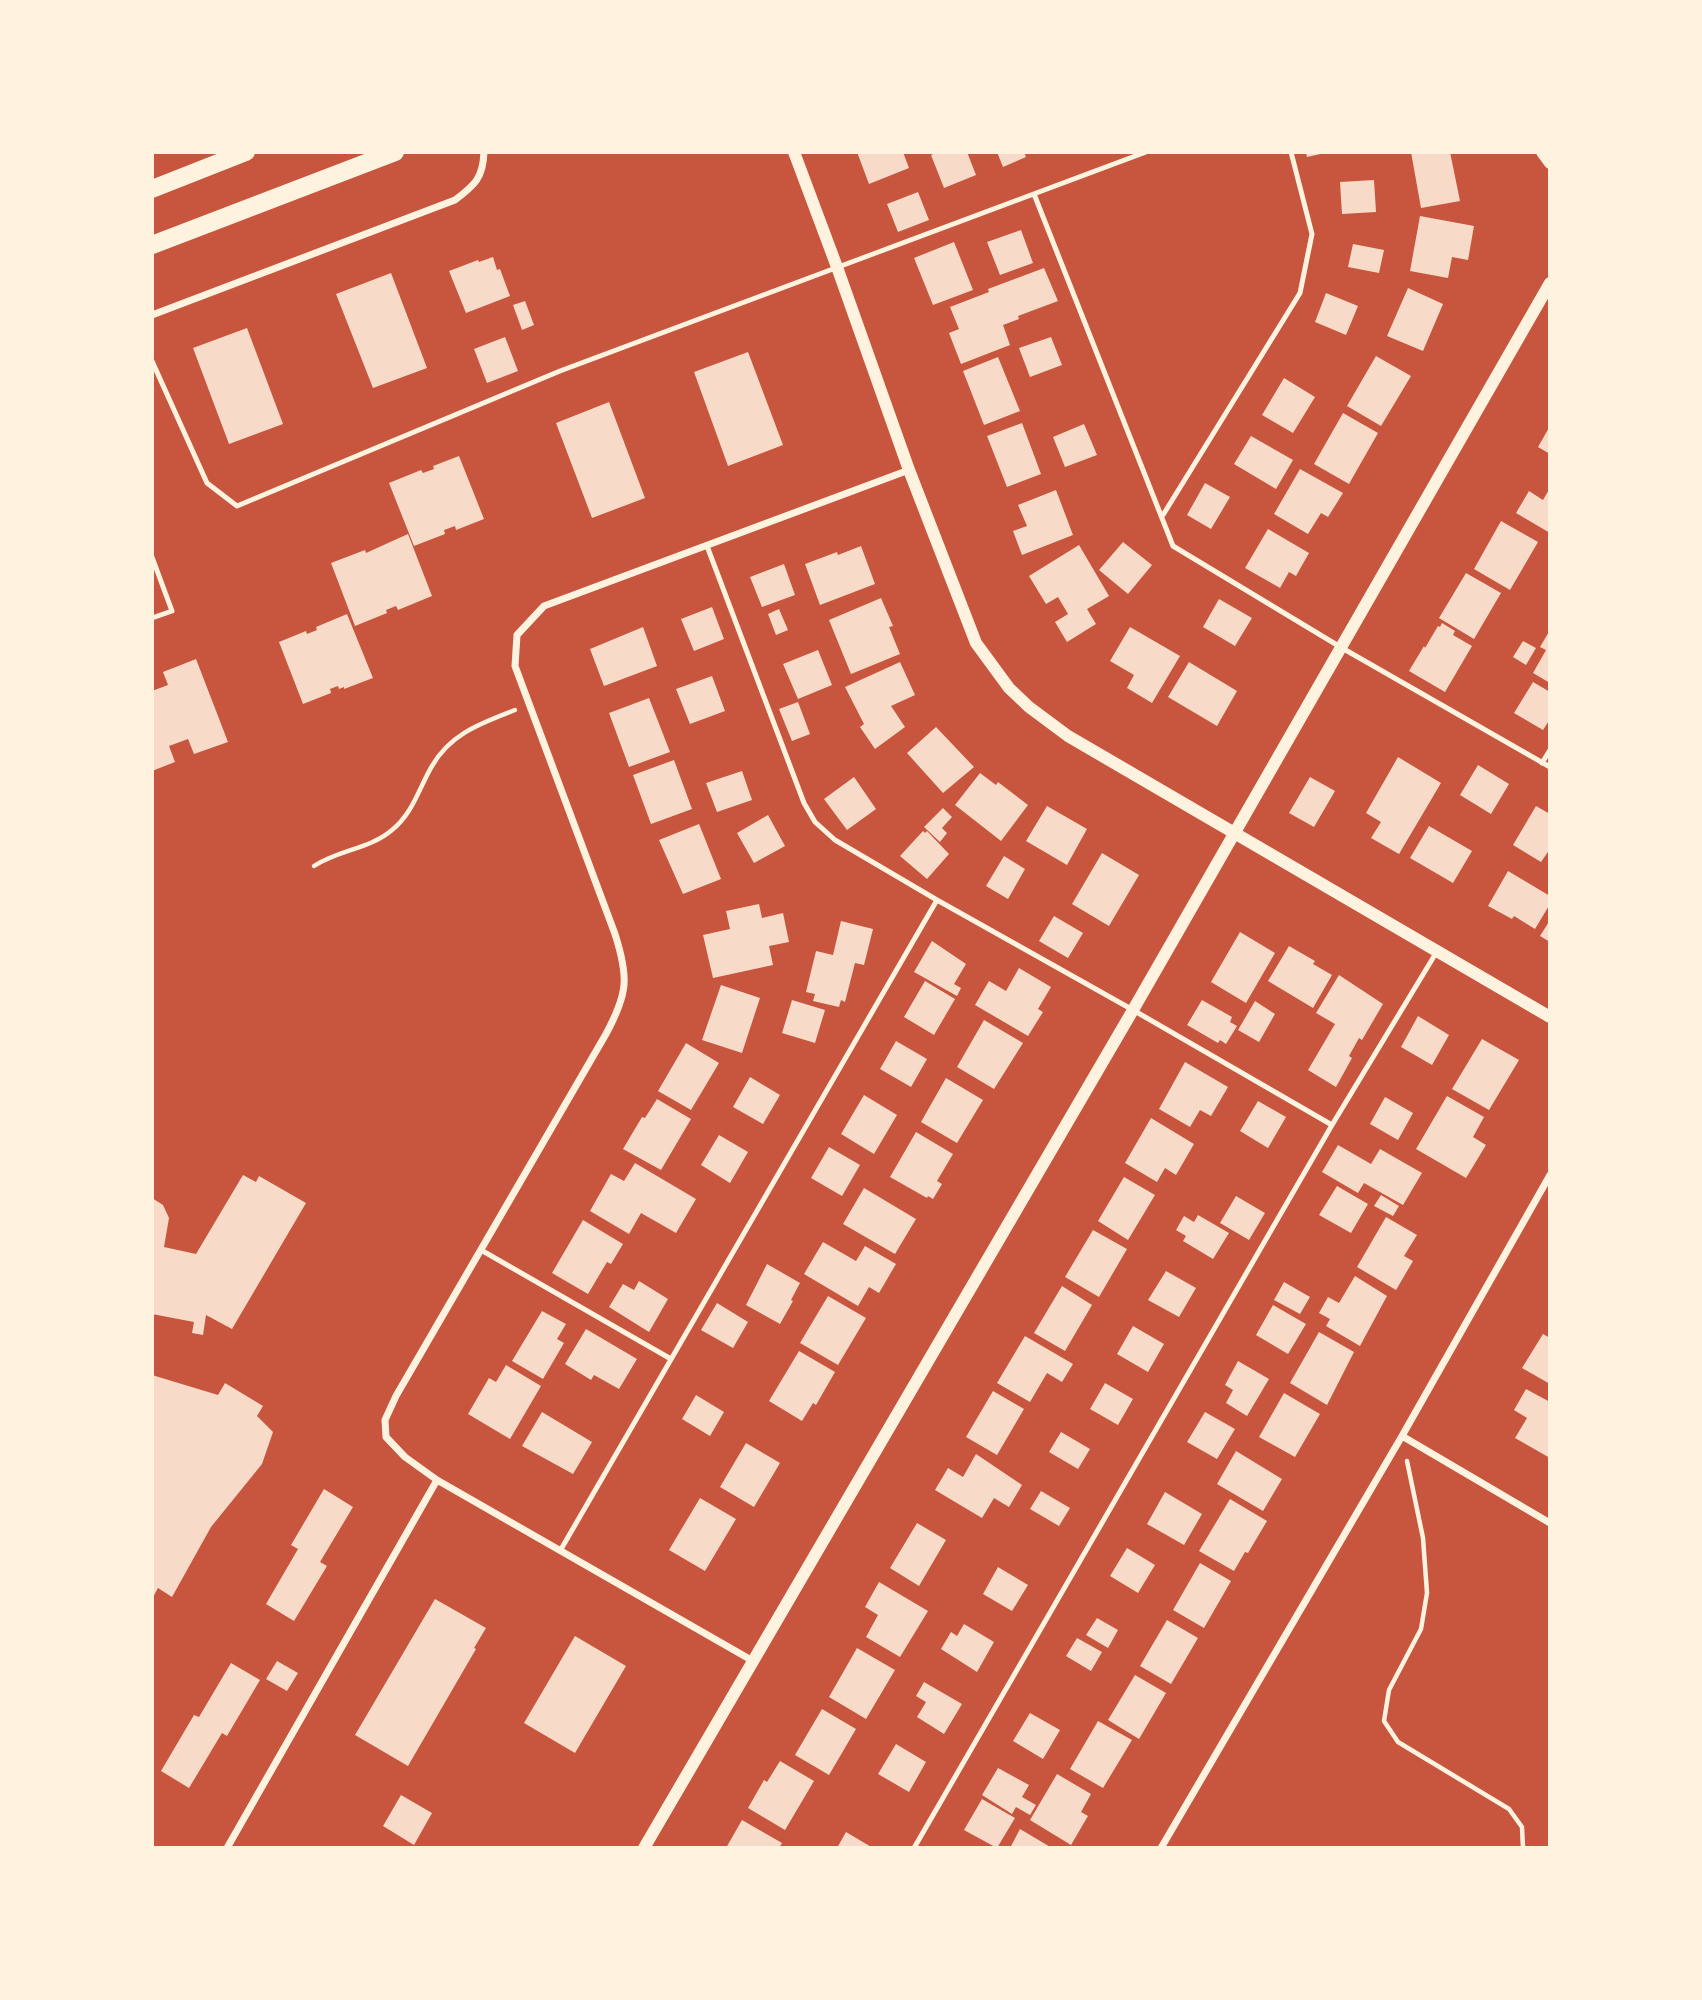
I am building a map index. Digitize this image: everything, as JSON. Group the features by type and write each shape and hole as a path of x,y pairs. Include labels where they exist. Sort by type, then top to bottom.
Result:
{"main road":[{"path":"152,189 246,152"},
{"path":"152,245 395,152"}],"street":[{"path":"152,315 455,200 473,186 484,169 484,152"},
{"path":"794,152 838,267 909,470 976,643 1009,688 1029,707 1068,736 1550,1017"},
{"path":"1542,152 1550,163"},
{"path":"644,1848 1133,1010 1550,283"},
{"path":"753,1661 437,1480 405,1457 386,1437 385,1420 396,1396 606,1034 619,1010 626,986 624,960 615,934 515,666 517,635 544,607 909,470"},
{"path":"1161,1848 1402,1436 1550,1175"},
{"path":"1402,1436 1550,1523"},
{"path":"227,1848 437,1480"}],"lane":[{"path":"152,360 207,483 237,506 560,371 1146,152"},
{"path":"1163,515 1300,293 1312,234 1291,152"},
{"path":"1034,194 1173,546 1342,648 1550,767"},
{"path":"708,546 804,803 815,822 835,840 937,900 1332,1125"},
{"path":"152,557 172,611 152,618"},
{"path":"1542,763 1550,750"},
{"path":"560,1551 937,900"},
{"path":"914,1848 1332,1125 1437,952"},
{"path":"481,1250 671,1359"}],"path":[{"path":"314,866 328,856 384,837 407,816 432,766 456,737 476,725 529,705"},
{"path":"1402,1436 1423,1538 1427,1593 1420,1629 1389,1690 1384,1721 1398,1742 1508,1809 1522,1827 1523,1848"}],"building":[{"path":"857,152 903,152 909,168 869,184"},
{"path":"938,152 967,152 976,175 944,188 931,155"},
{"path":"997,152 1024,152 1026,157 1003,167"},
{"path":"1306,152 1325,152 1325,153 1307,157"},
{"path":"1411,152 1450,152 1460,201 1421,208"},
{"path":"1374,180 1376,212 1342,214 1340,182"},
{"path":"918,192 929,220 898,232 887,204"},
{"path":"1420,216 1474,226 1468,260 1452,257 1448,278 1410,271"},
{"path":"1021,230 1033,263 1000,275 987,242"},
{"path":"954,242 973,290 933,305 914,258"},
{"path":"1353,244 1384,250 1379,273 1348,267"},
{"path":"493,257 510,296 466,313 449,271"},
{"path":"1044,268 1058,301 1018,316 1019,319 1003,325 1010,345 961,364 949,333 959,329 950,307"},
{"path":"391,273 427,368 373,388 336,294"},
{"path":"1408,288 1443,304 1423,351 1387,336"},
{"path":"1326,293 1358,306 1346,335 1315,322"},
{"path":"525,301 534,325 522,330 513,305"},
{"path":"247,328 283,424 229,444 193,348"},
{"path":"505,337 518,371 487,383 474,349"},
{"path":"1051,337 1062,365 1030,377 1019,348"},
{"path":"748,352 783,445 728,466 694,372"},
{"path":"1376,356 1411,376 1381,426 1347,406"},
{"path":"998,357 1020,411 984,425 963,371"},
{"path":"1284,378 1315,397 1293,433 1262,415"},
{"path":"609,402 645,498 592,518 556,423"},
{"path":"1343,413 1378,433 1349,484 1314,464"},
{"path":"1022,423 1041,474 1007,487 987,436"},
{"path":"1084,424 1097,455 1065,467 1053,437"},
{"path":"1550,426 1550,454 1538,447"},
{"path":"1251,436 1293,460 1276,489 1234,464"},
{"path":"459,456 484,519 456,530 455,526 444,530 445,534 414,546 389,483 421,470 423,473 434,469 433,466"},
{"path":"1300,469 1343,493 1328,517 1321,513 1308,534 1274,514"},
{"path":"1205,483 1230,497 1211,529 1187,515"},
{"path":"1550,488 1550,533 1516,513 1529,491 1543,500"},
{"path":"1056,490 1073,535 1022,555 1013,531 1027,526 1018,505"},
{"path":"1501,521 1538,542 1510,590 1474,569"},
{"path":"1268,529 1309,553 1296,576 1289,572 1280,588 1245,568"},
{"path":"408,534 432,596 398,610 396,606 386,610 387,613 355,626 331,563 365,550 366,553"},
{"path":"1123,542 1152,565 1128,594 1099,570"},
{"path":"1079,545 1109,596 1087,609 1096,624 1067,642 1055,622 1068,614 1058,597 1046,604 1029,576"},
{"path":"861,546 875,584 820,605 805,564"},
{"path":"784,564 795,595 762,607 750,577"},
{"path":"1466,573 1501,593 1474,639 1439,618"},
{"path":"881,598 893,626 889,627 900,654 851,674 829,620"},
{"path":"1219,599 1252,618 1235,646 1203,627"},
{"path":"712,607 724,639 694,651 681,619"},
{"path":"779,609 788,630 776,635 768,614"},
{"path":"347,614 373,678 344,689 339,689 338,686 330,689 331,693 303,704 279,642 306,631 307,634 317,630 316,627"},
{"path":"1442,623 1455,631 1453,635 1472,646 1445,692 1409,671"},
{"path":"643,627 657,666 604,686 590,649"},
{"path":"1130,627 1180,656 1152,703 1127,688 1134,675 1110,661"},
{"path":"1550,630 1550,683 1533,673 1546,650 1540,647"},
{"path":"1523,641 1536,648 1526,665 1513,657"},
{"path":"818,650 832,685 798,699 783,664"},
{"path":"196,659 228,742 194,754 188,739 169,746 175,762 152,771 152,691 168,685 163,672"},
{"path":"900,662 915,695 891,706 905,727 875,749 860,727 864,724 845,687"},
{"path":"1189,662 1237,691 1217,726 1168,697"},
{"path":"712,676 725,711 690,724 676,689"},
{"path":"1533,682 1550,692 1550,719 1543,730 1514,713"},
{"path":"649,698 670,752 629,767 609,713"},
{"path":"798,702 810,734 792,741 779,709"},
{"path":"936,727 974,767 943,793 907,753"},
{"path":"1398,757 1441,783 1399,854 1371,838 1381,822 1366,813"},
{"path":"674,760 692,809 651,824 633,775"},
{"path":"1478,765 1509,784 1491,814 1460,795"},
{"path":"742,771 752,800 717,812 706,783"},
{"path":"980,773 996,785 998,782 1028,805 1001,841 955,805"},
{"path":"854,777 876,809 847,830 824,799"},
{"path":"1310,777 1335,791 1314,827 1289,813"},
{"path":"1047,806 1087,829 1067,865 1026,841"},
{"path":"1536,806 1550,814 1550,849 1541,862 1513,845"},
{"path":"943,808 952,817 942,828 947,833 940,842 924,827"},
{"path":"768,815 785,846 754,863 737,833"},
{"path":"699,824 721,879 683,894 659,840"},
{"path":"1429,826 1472,851 1453,883 1410,858"},
{"path":"923,831 927,831 949,854 927,879 900,856"},
{"path":"1102,853 1139,875 1109,926 1072,904"},
{"path":"1004,856 1025,869 1008,899 986,886"},
{"path":"1508,871 1550,896 1550,904 1535,929 1514,916 1512,919 1488,906"},
{"path":"759,904 762,918 783,913 789,942 769,946 773,965 713,978 703,935 730,929 726,911"},
{"path":"1054,916 1083,933 1068,958 1039,941"},
{"path":"1550,920 1550,942 1540,936"},
{"path":"841,921 873,929 864,965 855,963 845,1002 841,1000 839,1007 813,1001 815,994 806,992 816,951 833,955"},
{"path":"1240,932 1275,953 1246,1003 1211,982"},
{"path":"932,941 966,964 954,984 961,988 957,996 914,972"},
{"path":"1289,946 1315,961 1313,964 1332,975 1313,1008 1268,981"},
{"path":"1019,968 1051,987 1038,1009 1043,1012 1028,1036 975,1005 989,981 1006,991"},
{"path":"1339,975 1383,1004 1362,1040 1359,1038 1349,1056 1352,1058 1336,1087 1308,1070 1335,1024 1316,1013"},
{"path":"925,981 955,999 934,1035 904,1017"},
{"path":"721,985 760,998 742,1053 702,1040"},
{"path":"792,1000 825,1010 815,1043 782,1033"},
{"path":"1202,1000 1232,1017 1230,1022 1237,1026 1226,1044 1220,1040 1218,1043 1187,1025"},
{"path":"1255,1001 1275,1014 1259,1042 1238,1030"},
{"path":"1418,1016 1449,1035 1432,1065 1401,1047"},
{"path":"984,1020 1023,1043 994,1089 957,1067"},
{"path":"1482,1039 1519,1060 1489,1110 1452,1089"},
{"path":"896,1041 927,1059 911,1087 880,1069"},
{"path":"686,1043 719,1063 691,1110 658,1091"},
{"path":"1185,1062 1228,1087 1211,1116 1200,1110 1190,1127 1159,1109"},
{"path":"750,1077 780,1095 763,1124 733,1107"},
{"path":"946,1078 983,1100 957,1143 921,1122"},
{"path":"864,1095 897,1115 874,1154 841,1134"},
{"path":"1447,1096 1484,1117 1473,1137 1486,1145 1466,1178 1416,1149"},
{"path":"1385,1097 1413,1113 1398,1140 1370,1124"},
{"path":"657,1099 691,1119 661,1170 623,1149 642,1117 645,1118"},
{"path":"1258,1101 1286,1117 1268,1148 1240,1131"},
{"path":"1151,1118 1194,1144 1176,1175 1165,1168 1157,1182 1125,1163"},
{"path":"916,1132 953,1154 937,1181 942,1184 933,1199 890,1177"},
{"path":"719,1135 748,1152 730,1183 701,1165"},
{"path":"1338,1145 1371,1164 1380,1149 1422,1173 1403,1205 1364,1183 1358,1193 1322,1172"},
{"path":"829,1147 860,1165 842,1196 811,1178"},
{"path":"635,1163 696,1199 676,1233 641,1213 629,1234 590,1211 611,1174 624,1181"},
{"path":"243,1175 256,1182 259,1176 306,1203 232,1329 206,1315 203,1335 192,1333 194,1322 152,1314 152,1198 163,1205 169,1218 164,1247 196,1254"},
{"path":"1124,1177 1155,1195 1128,1240 1098,1221"},
{"path":"1337,1186 1368,1204 1351,1233 1319,1215"},
{"path":"864,1188 916,1219 895,1254 843,1224"},
{"path":"1381,1195 1399,1206 1393,1216 1374,1206"},
{"path":"1236,1196 1265,1213 1249,1240 1220,1223"},
{"path":"1198,1215 1229,1233 1213,1259 1183,1241 1186,1236 1176,1230 1184,1216 1194,1222"},
{"path":"1386,1217 1417,1235 1404,1256 1413,1261 1396,1290 1357,1267"},
{"path":"583,1220 623,1244 611,1264 607,1262 588,1294 552,1273"},
{"path":"1093,1230 1127,1249 1099,1297 1065,1277"},
{"path":"823,1242 856,1261 865,1246 896,1264 879,1293 869,1287 858,1306 804,1274"},
{"path":"767,1264 800,1283 780,1324 746,1305"},
{"path":"1166,1271 1196,1288 1179,1317 1148,1300"},
{"path":"1355,1276 1387,1296 1360,1346 1326,1326 1330,1319 1319,1313 1328,1297 1339,1303"},
{"path":"639,1281 668,1299 649,1332 609,1307 623,1284 634,1290"},
{"path":"1284,1282 1310,1297 1300,1314 1274,1300"},
{"path":"1062,1286 1092,1305 1065,1351 1034,1333"},
{"path":"828,1296 866,1318 838,1365 800,1343"},
{"path":"717,1303 748,1322 733,1348 701,1330"},
{"path":"1273,1305 1306,1324 1288,1354 1256,1335"},
{"path":"542,1311 566,1324 557,1339 564,1343 543,1379 512,1361"},
{"path":"1133,1326 1164,1344 1148,1372 1117,1354"},
{"path":"586,1329 637,1359 619,1389 594,1375 591,1380 565,1364"},
{"path":"1319,1332 1354,1352 1327,1405 1290,1383"},
{"path":"1543,1334 1550,1338 1550,1384 1522,1368"},
{"path":"1025,1336 1073,1364 1062,1382 1047,1373 1030,1402 997,1383"},
{"path":"799,1351 835,1372 816,1405 813,1403 802,1421 769,1401"},
{"path":"1238,1361 1269,1379 1247,1416 1226,1403 1233,1390 1225,1385"},
{"path":"506,1365 541,1386 510,1439 468,1414 489,1378 496,1382"},
{"path":"152,1375 218,1395 225,1383 263,1406 257,1416 273,1432 262,1464 211,1527 172,1597 158,1588 152,1599"},
{"path":"1105,1383 1133,1399 1118,1425 1090,1409"},
{"path":"1526,1389 1550,1402 1550,1458 1515,1438 1527,1418 1514,1410"},
{"path":"993,1391 1024,1409 997,1455 966,1437"},
{"path":"1284,1393 1320,1414 1295,1457 1259,1437"},
{"path":"696,1395 724,1412 710,1436 682,1419"},
{"path":"542,1412 592,1442 573,1474 522,1446"},
{"path":"1205,1412 1235,1429 1217,1459 1187,1442"},
{"path":"1061,1432 1090,1449 1078,1469 1049,1452"},
{"path":"746,1443 780,1463 754,1507 720,1487"},
{"path":"1236,1451 1282,1479 1263,1511 1217,1484"},
{"path":"976,1454 1022,1485 1009,1507 994,1498 982,1518 935,1490 948,1468 963,1477"},
{"path":"324,1489 353,1507 320,1562 327,1566 294,1621 266,1604 298,1549 291,1545"},
{"path":"1041,1491 1070,1508 1059,1526 1030,1509"},
{"path":"1165,1492 1202,1514 1184,1545 1147,1524"},
{"path":"700,1498 736,1519 705,1571 669,1550"},
{"path":"1230,1499 1267,1521 1234,1571 1199,1551"},
{"path":"917,1523 946,1540 919,1586 890,1568"},
{"path":"1127,1548 1155,1565 1138,1593 1110,1576"},
{"path":"1200,1563 1231,1581 1204,1628 1173,1610"},
{"path":"998,1567 1028,1585 1012,1611 983,1594"},
{"path":"879,1582 928,1611 900,1657 866,1637 878,1615 865,1607"},
{"path":"435,1599 486,1628 408,1766 355,1735"},
{"path":"1097,1618 1118,1630 1108,1648 1086,1635"},
{"path":"1167,1620 1198,1638 1171,1684 1140,1666"},
{"path":"964,1624 994,1642 977,1672 941,1649 951,1632 957,1636"},
{"path":"575,1636 626,1666 575,1753 524,1723"},
{"path":"1077,1638 1102,1652 1091,1671 1066,1656"},
{"path":"857,1648 895,1670 866,1719 829,1697"},
{"path":"277,1661 298,1673 287,1691 266,1679"},
{"path":"231,1663 260,1680 227,1736 222,1733 189,1788 161,1771 194,1715 199,1717"},
{"path":"1135,1675 1166,1693 1139,1739 1108,1720"},
{"path":"924,1682 962,1704 944,1734 917,1717 926,1702 916,1696"},
{"path":"822,1709 856,1729 829,1775 795,1755"},
{"path":"1030,1713 1060,1730 1043,1759 1013,1741"},
{"path":"1098,1721 1132,1740 1103,1788 1070,1769"},
{"path":"896,1744 926,1762 909,1792 878,1774"},
{"path":"780,1761 814,1781 785,1830 748,1808 764,1780 767,1782"},
{"path":"998,1768 1029,1785 1022,1797 1036,1805 1030,1815 1016,1807 1012,1814 982,1795"},
{"path":"1057,1774 1091,1794 1081,1812 1088,1816 1071,1845 1030,1820"},
{"path":"401,1795 432,1813 414,1845 383,1826"},
{"path":"982,1799 1015,1818 997,1848 964,1830"},
{"path":"742,1820 782,1843 779,1848 726,1848"},
{"path":"1020,1829 1052,1848 1010,1848"},
{"path":"846,1832 873,1848 837,1848"}]}
